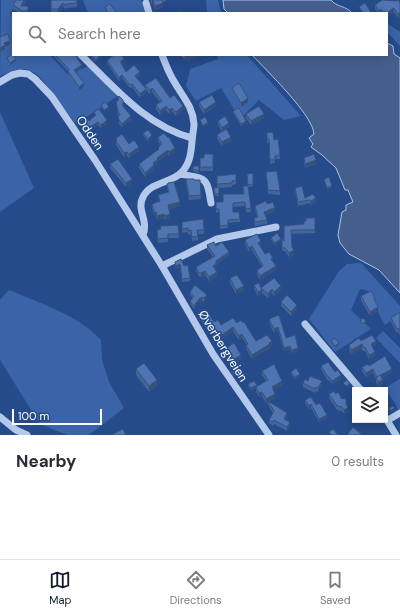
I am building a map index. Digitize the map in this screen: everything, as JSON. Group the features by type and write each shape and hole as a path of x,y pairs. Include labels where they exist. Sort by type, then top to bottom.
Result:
{"street":[{"path":"146,3 149,12"},
{"path":"82,56 121,94 149,118 178,134 192,138"},
{"path":"142,235 145,229 145,222 141,211 143,197 151,188 180,174 187,166 190,158 194,123 190,106 175,83 162,56"},
{"name":"Odden","path":"0,82 12,74 20,73 28,74 42,86 52,97 78,134 142,235"},
{"path":"180,174 203,179 208,185 212,203"},
{"path":"162,266 217,239 276,227"},
{"name":"Øverbergveien","path":"142,235 162,266 213,354 269,435"},
{"path":"305,324 358,387"},
{"path":"388,418 400,413"},
{"path":"0,417 16,430 27,435"},
{"path":"388,422 396,435"}],"shaded area":[{"path":"1,0 17,0 10,15 12,16 12,56 51,56 68,75 89,66 119,95 76,124 40,77 34,73 29,70 20,69 0,76"},
{"path":"83,0 141,0 145,12 88,12"},
{"path":"206,0 218,0 221,12 207,12"},
{"path":"223,0 331,0 351,12 227,12 224,9"},
{"path":"388,24 400,32 400,46 388,33"},
{"path":"388,44 393,46 394,54 400,58 400,293 379,270 349,254 340,243 338,235 342,212 346,210 346,205 353,202 348,190 345,190 336,168 311,147 313,144 309,138 314,134 312,126 298,105 253,56 388,56"},
{"path":"217,56 248,56 301,116 284,120 259,100 240,119 221,88 196,101 186,86 190,69 218,59"},
{"path":"0,112 34,188 0,212"},
{"path":"361,263 400,306 400,314 385,325 368,291 360,289 351,310 371,329 335,352 309,319 339,271 347,264"},
{"path":"9,290 70,316 101,340 102,360 109,382 124,408 89,435 67,435 40,424 0,360 0,300"},
{"path":"383,331 400,348 400,363 376,338"},
{"path":"400,379 400,410 388,393 388,387 387,387"}],"building":[{"path":"16,0 24,0 21,6 28,6 28,11 22,11 13,5"},
{"path":"52,0 77,0 77,3 66,5 63,3 58,9 51,9"},
{"path":"153,0 162,0 163,3 155,6"},
{"path":"382,0 398,0 400,3 400,13 398,14 394,8 388,12 383,12 381,9 379,11 375,5"},
{"path":"365,3 371,12 362,12 359,7"},
{"path":"110,4 116,12 108,12 105,7"},
{"path":"8,34 10,41 4,43 5,45 0,48 0,37"},
{"path":"12,54 12,56 16,59 10,63 7,58"},
{"path":"56,56 76,56 82,65 74,70 84,83 79,87 68,71 69,69"},
{"path":"92,56 99,56 96,60"},
{"path":"113,56 122,56 124,59 121,63 126,72 134,65 140,72 135,76 146,89 140,94 122,75 119,78 107,60"},
{"path":"156,78 170,98 174,95 183,106 176,112 172,108 169,110 166,106 160,111 156,105 162,101 152,88 150,90 145,85"},
{"path":"239,83 248,98 241,103 232,88"},
{"path":"212,95 216,102 204,110 199,102"},
{"path":"119,96 123,100 123,106 131,116 122,124 119,120 118,116 120,115 116,101 118,101"},
{"path":"106,102 109,107 104,110 101,105"},
{"path":"259,106 264,114 251,121 246,114"},
{"path":"239,108 246,121 241,124 233,111"},
{"path":"99,109 107,120 101,125 98,122 87,129 83,122 88,119 89,121 96,115 94,112"},
{"path":"225,116 229,123 222,128 218,121"},
{"path":"205,117 208,122 203,126 200,120"},
{"path":"226,129 231,137 222,142 217,135"},
{"path":"148,130 152,135 148,139 143,133"},
{"path":"273,132 274,140 278,139 280,155 275,156 275,160 270,160 269,139 267,139 267,133"},
{"path":"164,133 168,138 169,137 175,148 169,152 168,150 157,158 158,159 153,163 154,165 145,173 139,164 159,149 158,148 162,144 158,137"},
{"path":"122,134 129,144 134,140 139,147 129,154 127,152 124,153 116,141 116,138"},
{"path":"204,154 213,154 213,167 200,167 200,158 204,158"},
{"path":"314,154 316,160 305,164 304,158"},
{"path":"118,159 132,179 126,183 110,164"},
{"path":"193,166 199,166 199,171 193,169"},
{"path":"277,171 280,191 268,190 266,172"},
{"path":"253,173 253,184 248,185 247,174"},
{"path":"236,174 236,180 232,181 232,183 217,184 217,176"},
{"path":"329,177 332,186 327,188 324,179"},
{"path":"186,179 200,180 201,195 189,196"},
{"path":"174,182 180,202 168,205 170,214 165,216 164,214 157,216 156,212 154,212 152,204 160,201 158,195 169,192 167,185 168,183"},
{"path":"243,186 248,186 251,208 246,209 245,202 233,203 233,212 239,212 240,219 228,220 228,225 220,226 219,209 216,209 216,202 223,202 223,194 244,194"},
{"path":"302,186 305,198 313,194 316,198 311,201 298,202 295,188"},
{"path":"219,187 219,194 215,194 214,188"},
{"path":"266,201 267,204 273,202 275,208 264,212 267,220 255,222 254,218 258,217 255,206"},
{"path":"306,218 315,218 315,230 291,230 292,247 294,250 289,253 285,248 282,248 282,238 284,241 284,226 304,224"},
{"path":"203,219 204,230 197,230 198,236 192,237 191,230 188,231 188,228 182,229 182,222"},
{"path":"178,225 179,234 168,234 168,238 158,239 157,230 161,229 160,226"},
{"path":"277,233 281,239 275,243 271,238"},
{"path":"257,234 261,241 258,243 265,254 269,252 273,258 271,259 276,266 260,276 257,270 263,266 252,246 249,248 245,240"},
{"path":"214,242 216,246 222,242 229,252 216,261 216,264 213,266 217,272 209,277 205,271 199,273 196,267 215,256 207,245"},
{"path":"181,259 184,266 188,265 190,278 182,279 180,264 176,266 175,262"},
{"path":"237,275 244,286 236,290 230,278"},
{"path":"274,278 281,286 274,292 272,289 268,294 261,288"},
{"path":"259,283 262,290 258,292 254,285"},
{"path":"195,285 207,295 204,298 202,297 199,299 194,306 190,301 194,296 190,292"},
{"path":"371,291 378,307 370,312 361,296"},
{"path":"287,295 297,305 291,312 281,302"},
{"path":"400,312 400,331 398,328 397,329 391,318"},
{"path":"208,313 214,322 218,320 221,325 233,318 237,323 241,320 243,323 244,322 256,341 267,335 272,341 269,343 270,344 252,355 242,334 239,336 233,327 219,337 214,329 211,331 201,317"},
{"path":"279,315 286,338 295,335 298,348 292,350 290,346 284,348 278,327 274,329 269,319"},
{"path":"362,318 366,320 364,324 360,322"},
{"path":"372,335 376,341 371,344 375,352 369,355 362,344 351,350 349,345 359,338 361,341"},
{"path":"335,338 339,343 335,346 331,341"},
{"path":"234,343 241,355 232,360 225,349"},
{"path":"385,356 392,369 377,377 373,369 366,373 362,367 368,364 369,366"},
{"path":"328,362 335,372 338,370 341,375 332,381 321,366"},
{"path":"144,363 157,380 149,386 136,369"},
{"path":"274,364 282,381 272,387 275,394 266,399 262,392 259,393 256,387 268,380 262,371"},
{"path":"235,366 239,371 234,374 231,369"},
{"path":"296,368 300,374 295,377 291,372"},
{"path":"380,375 383,380 378,382 376,378"},
{"path":"310,376 322,381 318,388 316,387 315,389 303,383 305,379 308,381"},
{"path":"347,380 350,384 346,386 343,383"},
{"path":"254,381 257,385 251,388 248,384"},
{"path":"334,391 336,394 338,392 341,397 340,398 346,399 346,404 348,407 344,410 342,407 337,406 329,394"},
{"path":"311,397 316,405 320,403 327,415 319,419 311,404 309,406 305,400"},
{"path":"268,401 287,413 284,419 290,422 287,427 274,420 273,422 269,420 274,411"},
{"path":"393,406 395,408 390,411 389,408"},
{"path":"353,427 362,435 347,435"},
{"path":"123,429 126,435 111,435"},
{"path":"333,429 338,435 331,435 329,432"}]}
